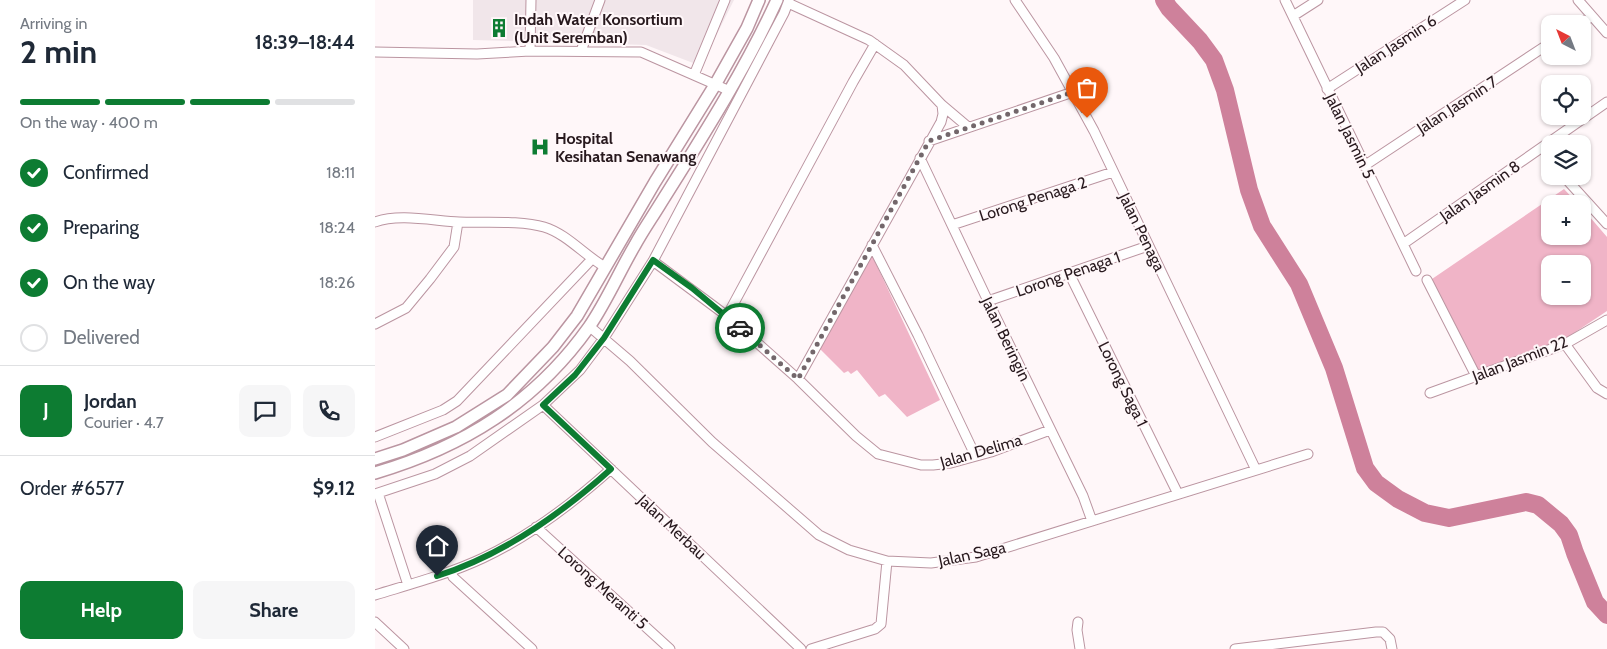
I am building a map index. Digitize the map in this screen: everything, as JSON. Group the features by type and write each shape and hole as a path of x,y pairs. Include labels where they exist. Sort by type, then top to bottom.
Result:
{"street":[{"path":"530,51 531,0"},
{"path":"581,51 600,0"},
{"path":"694,75 725,0"},
{"path":"375,459 403,450 456,428 507,395 553,347 571,324 715,84 747,28 759,0"},
{"name":"Jalan Penaga","path":"1015,0 1054,58 1073,92 1256,470"},
{"name":"Jalan Jasmin 5","path":"1285,0 1416,271"},
{"path":"1293,16 1318,0"},
{"name":"Jalan Jasmin 6","path":"1327,89 1465,0"},
{"path":"1578,0 1607,33"},
{"path":"785,1 875,44 904,66 942,105 968,127"},
{"path":"375,473 416,459 468,436 507,411 539,385 589,326 635,244 785,1"},
{"path":"408,585 377,494 435,474 470,456 543,405 575,375 604,338 653,260 779,22 785,1"},
{"path":"727,316 773,228 875,44"},
{"name":"Jalan Jasmin 7","path":"1364,166 1541,49"},
{"path":"375,52 477,54 530,51 641,52 730,91"},
{"path":"929,141 1073,92"},
{"name":"Jalan Jasmin 8","path":"1403,244 1607,102"},
{"path":"798,379 941,122 943,114 942,105"},
{"name":"Jalan Beringin","path":"920,158 1083,496 1092,521"},
{"name":"Lorong Penaga 2","path":"952,225 1113,172"},
{"path":"1572,185 1607,224"},
{"path":"375,222 399,218 532,224 545,227 559,234 592,260 605,267"},
{"path":"375,324 406,308 431,279 454,247 458,222"},
{"path":"872,245 918,335 975,455"},
{"name":"Lorong Penaga 1","path":"988,301 1149,246"},
{"path":"375,437 443,410 457,401 592,260"},
{"name":"Jalan Delima","path":"653,260 727,316 798,379 856,436 878,454 921,465 951,463 991,452 1050,430"},
{"name":"Lorong Saga 1","path":"1069,273 1178,494"},
{"path":"1427,280 1476,376"},
{"name":"Jalan Jasmin 22","path":"1430,393 1565,344 1607,320"},
{"name":"Jalan Saga","path":"589,326 630,361 703,434 819,536 849,550 887,561 931,563 975,557 1308,454"},
{"path":"1565,344 1597,388 1607,394"},
{"name":"Jalan Merbau","path":"543,405 801,649"},
{"path":"375,594 451,571 484,558 536,527 581,496 611,469"},
{"name":"Lorong Meranti 5","path":"536,527 670,649"},
{"path":"811,649 875,629 881,624 887,561"},
{"path":"451,571 453,577 533,649"},
{"path":"375,622 405,649"},
{"path":"1078,622 1077,630 1080,649"},
{"path":"1235,649 1376,632 1383,632 1390,639 1392,649"}],"shaded area":[{"path":"473,0 734,0 701,66 646,45 473,40"},
{"path":"1564,189 1570,195 1555,195"},
{"path":"1541,205 1541,245 1591,245 1591,218 1607,237 1607,311 1565,339 1479,371 1432,279"},
{"path":"870,251 940,400 907,417 885,394 879,397 857,370 851,374 848,371 844,373 819,348"}],"waterway":[{"path":"1164,0 1214,60 1225,90 1249,190 1262,226 1299,284 1334,368 1365,468 1376,483 1398,499 1425,513 1449,518 1526,502 1538,505 1561,524 1569,535 1595,602 1607,615"}],"way so far":[{"path":"740,328 798,379 929,141 1073,92 1087,118"}],"place":[{"name":"Indah Water Konsortium (Unit Seremban)","path":"499,28"},
{"name":"Hospital Kesihatan Senawang","path":"540,147"}],"route":[{"path":"437,576 484,558 525,535 581,496 611,469 543,405 580,370 632,296 653,260 692,288 740,328"}]}
